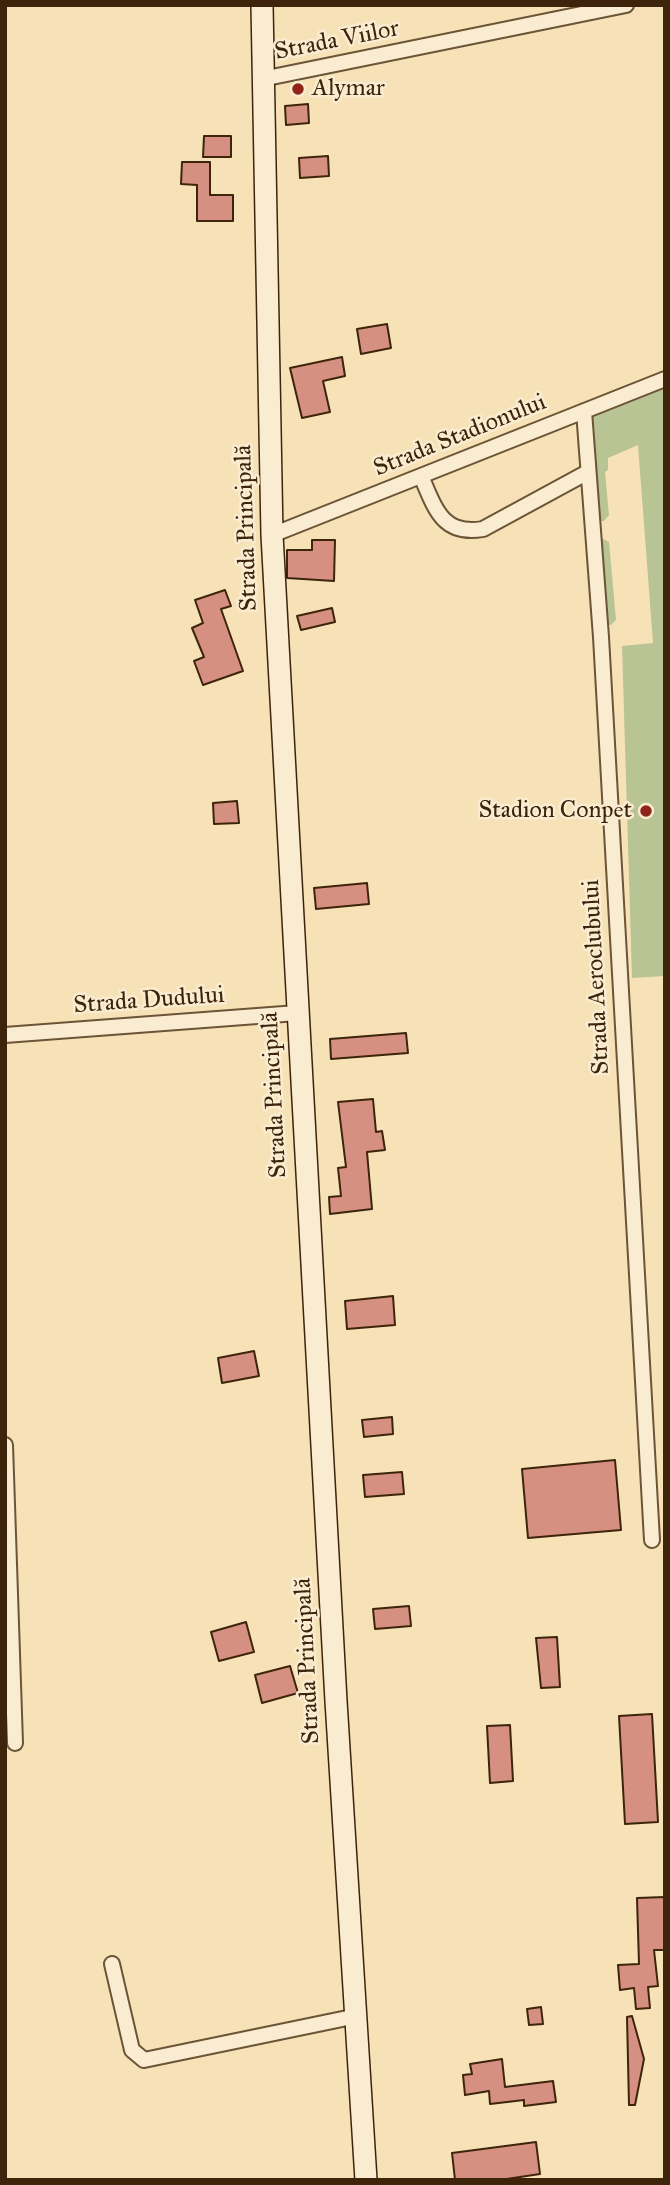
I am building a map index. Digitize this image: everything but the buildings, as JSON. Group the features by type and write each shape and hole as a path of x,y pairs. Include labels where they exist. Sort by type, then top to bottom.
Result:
{"main road":[{"name":"Strada Principală","path":"262,5 272,535 297,1013 366,2180"}],"street":[{"name":"Strada Viilor","path":"262,79 626,5"},
{"name":"Strada Stadionului","path":"272,535 665,379"},
{"name":"Strada Aeroclubului","path":"584,411 601,637 652,1540"},
{"path":"421,477 436,510 445,521 467,531 483,529 588,472"},
{"name":"Strada Dudului","path":"5,1035 297,1013"},
{"path":"5,1446 10,1699 15,1743"},
{"path":"112,1964 132,2050 144,2060 357,2015"}],"green space":[{"name":"Stadion Conpet","path":"665,383 665,976 632,978 622,646 653,643 638,445 608,458 608,470 605,472 609,515 604,521 597,521 584,439 596,411"},
{"path":"598,539 609,542 616,620 611,625 605,624"}],"place":[{"name":"Alymar","path":"298,89"},
{"name":"Stadion Conpet","path":"646,811"}]}
